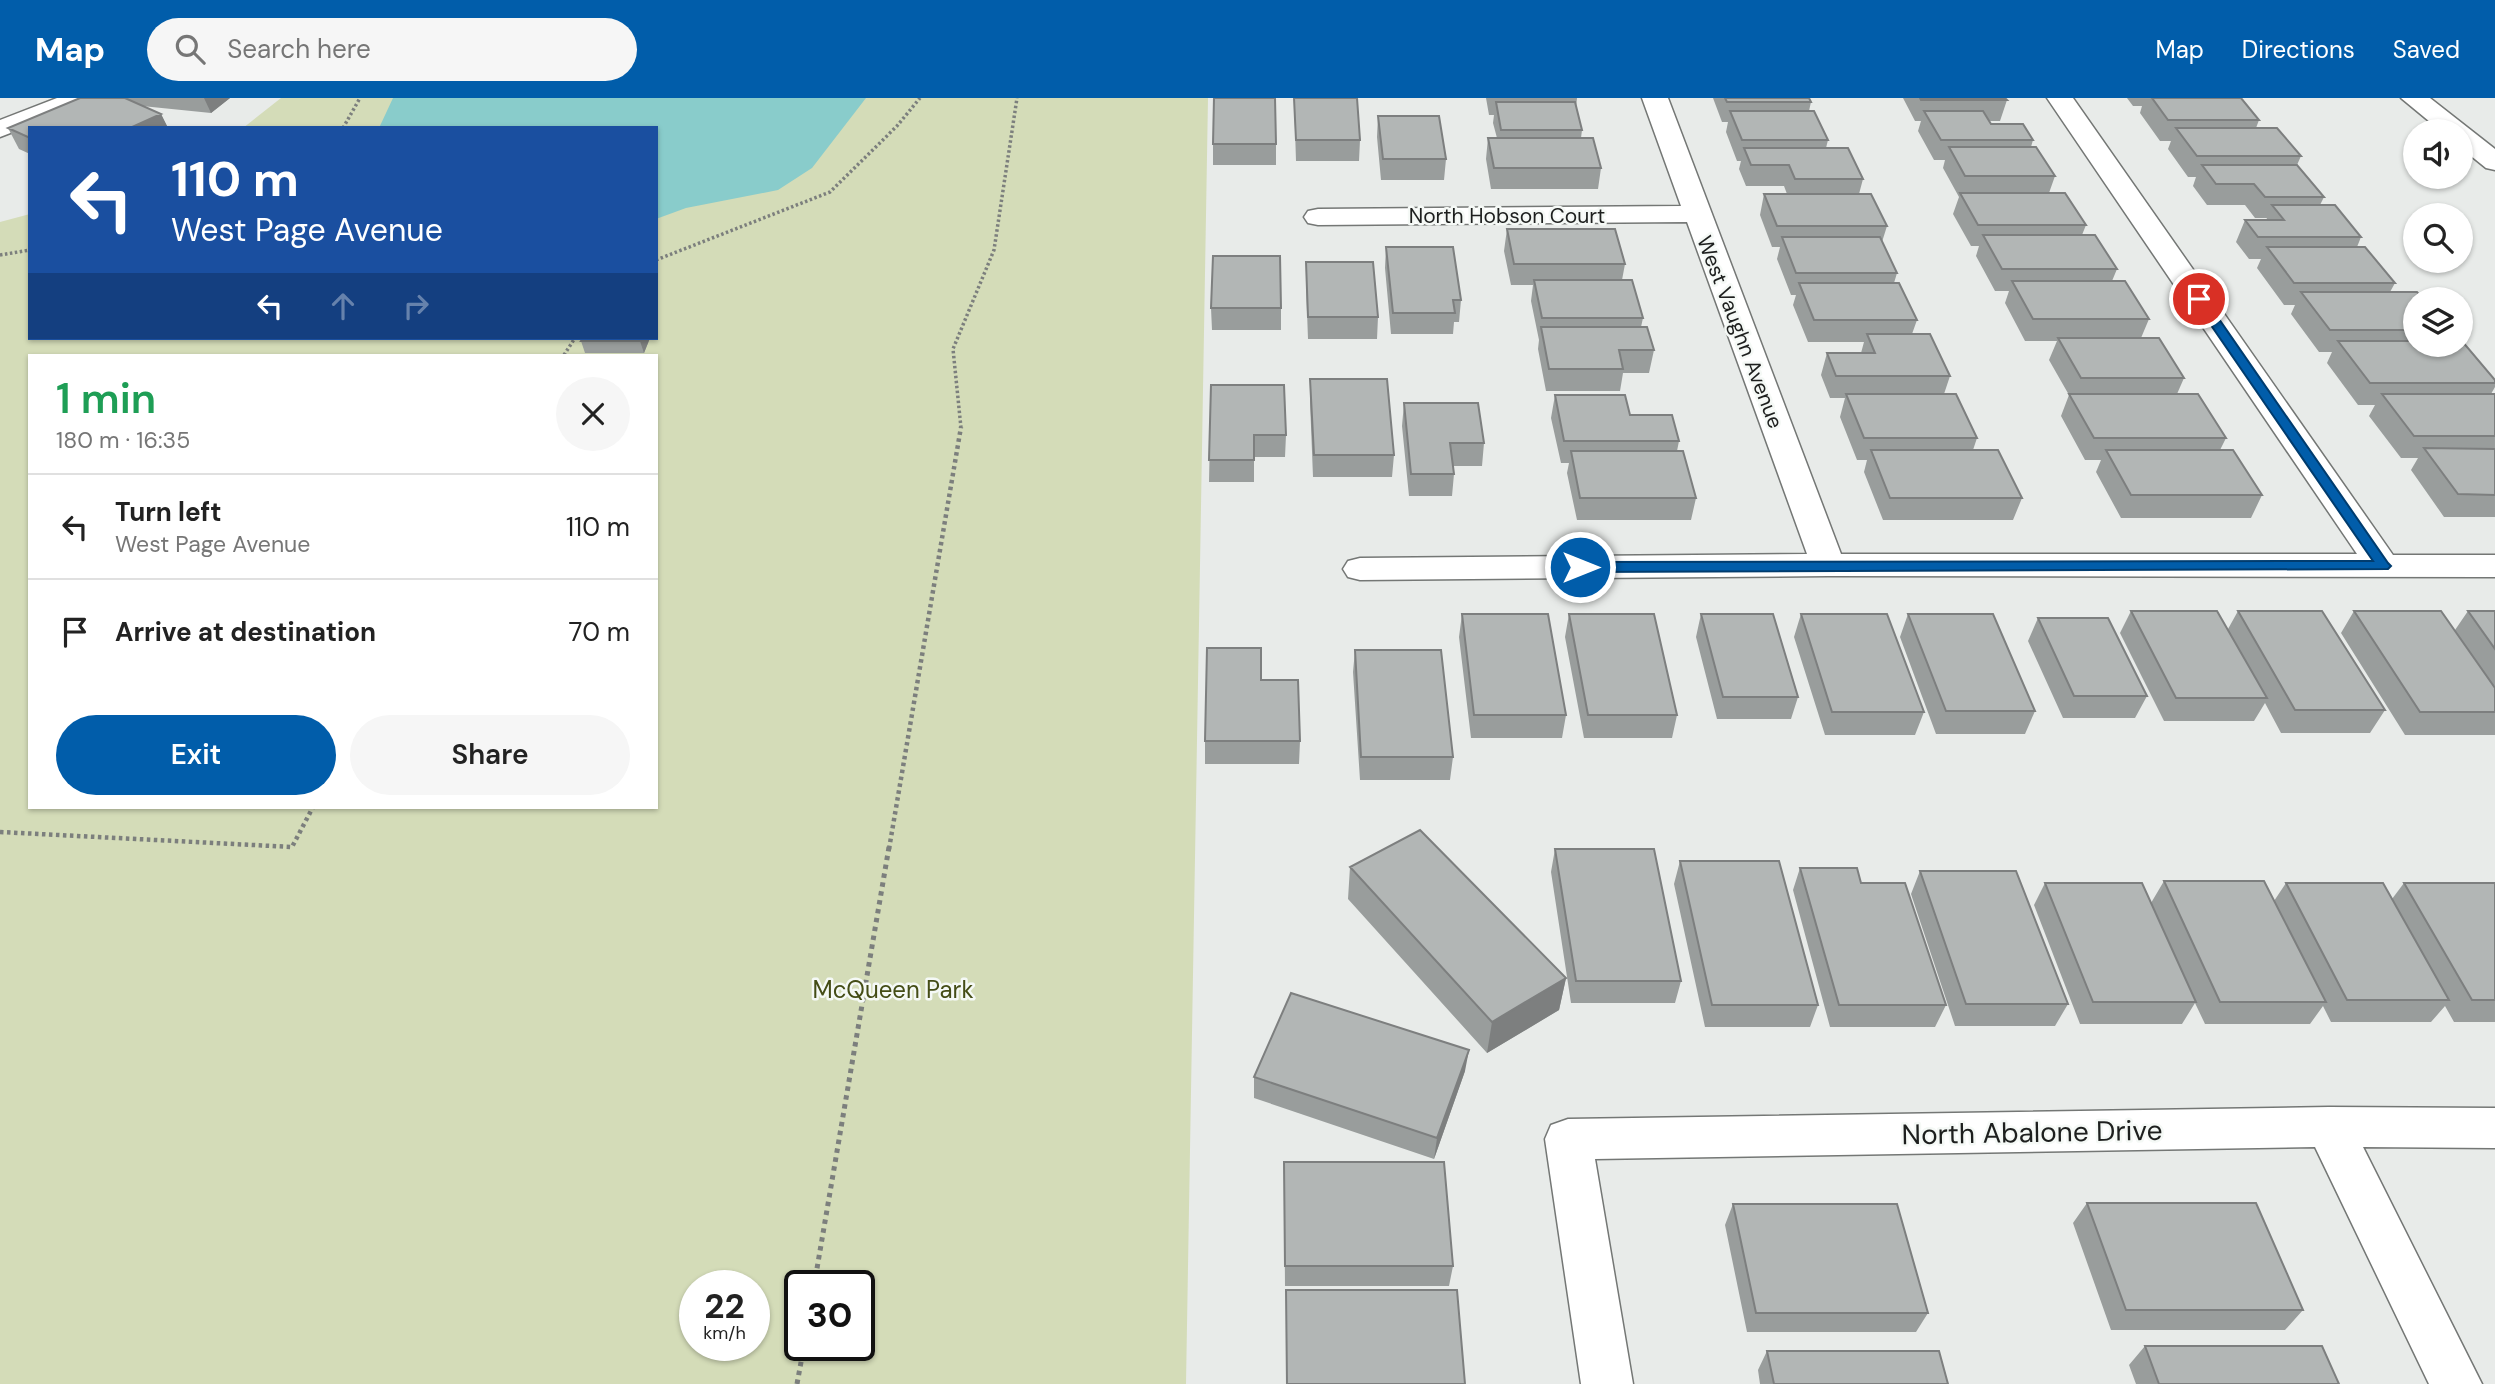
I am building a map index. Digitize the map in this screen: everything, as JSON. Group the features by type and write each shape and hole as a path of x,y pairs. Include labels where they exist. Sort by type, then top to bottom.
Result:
{"street":[{"path":"0,129 79,98"},
{"name":"West Vaughn Avenue","path":"1655,98 1828,565"},
{"path":"2060,98 2383,566"},
{"path":"2414,98 2441,119"},
{"path":"2473,144 2495,162"},
{"name":"North Hobson Court","path":"1318,217 1696,214"},
{"path":"1360,569 1828,565 2495,566"},
{"path":"2329,1127 2456,1384"},
{"name":"North Abalone Drive","path":"1607,1384 1569,1139 2329,1127 2495,1128"}],"path":[{"path":"345,126 360,98"},
{"path":"658,259 831,191 897,127 920,98"},
{"path":"817,1270 962,421 954,349 993,250 1017,98"},
{"path":"0,255 28,250"},
{"path":"0,832 292,847 312,809"},
{"path":"797,1384 801,1361"}],"green space":[{"name":"McQueen Park","path":"281,98 1208,98 1186,1384 0,1384 0,222 28,215 28,340 658,340 658,126 246,126"}],"water":[{"path":"393,98 866,98 812,168 778,190 686,208 658,218 658,126 380,126"}],"building":[{"path":"80,98 125,98 161,114 134,126 28,126 28,137 8,128"},
{"path":"1214,98 1275,98 1276,144 1213,144"},
{"path":"1294,98 1357,98 1360,140 1296,140"},
{"path":"1725,98 1809,98 1811,102 1727,102"},
{"path":"1920,98 2005,98 2007,100 1921,100"},
{"path":"2152,98 2241,98 2259,120 2168,120"},
{"path":"1496,102 1575,102 1582,130 1501,130"},
{"path":"1730,111 1814,111 1828,140 1742,140"},
{"path":"1924,111 1983,111 1991,124 2023,124 2033,140 1941,140"},
{"path":"1378,116 1439,116 1446,159 1383,159"},
{"path":"2176,128 2277,128 2301,156 2197,156"},
{"path":"1488,138 1593,138 1601,168 1494,168"},
{"path":"1949,147 2036,147 2055,176 1965,176"},
{"path":"1744,148 1848,148 1863,179 1795,179 1789,165 1751,165"},
{"path":"2202,165 2297,165 2324,197 2265,197 2254,184 2216,184"},
{"path":"1960,193 2065,193 2086,225 1978,225"},
{"path":"1764,194 1871,194 1887,226 1777,226"},
{"path":"2272,205 2335,205 2361,237 2258,237 2245,220 2284,220"},
{"path":"1507,229 1615,229 1625,264 1514,264"},
{"path":"1983,235 2095,235 2117,269 2002,269"},
{"path":"1782,237 1880,237 1897,273 1796,273"},
{"path":"1386,247 1453,247 1461,300 1453,300 1455,313 1393,313"},
{"path":"2267,247 2365,247 2395,283 2294,283"},
{"path":"1213,256 1280,256 1281,308 1211,308"},
{"path":"1306,262 1373,262 1378,317 1308,317"},
{"path":"1534,280 1632,280 1643,318 1542,318"},
{"path":"2012,281 2125,281 2149,319 2033,319"},
{"path":"1799,283 1899,283 1917,320 1814,320"},
{"path":"2301,292 2403,292 2403,330 2330,330"},
{"path":"1541,327 1647,327 1654,350 1619,350 1623,369 1549,369"},
{"path":"1867,334 1930,334 1950,376 1836,376 1827,353 1875,353"},
{"path":"2058,338 2159,338 2184,378 2081,378"},
{"path":"582,340 641,340 640,341"},
{"path":"2338,341 2403,341 2403,357 2473,357 2473,354 2495,380 2495,383 2370,383"},
{"path":"1310,379 1387,379 1394,455 1314,455"},
{"path":"1211,385 1284,385 1286,435 1254,435 1254,460 1209,460"},
{"path":"1846,394 1956,394 1977,438 1864,438"},
{"path":"2069,394 2198,394 2226,438 2094,438"},
{"path":"2382,394 2495,394 2495,436 2414,436"},
{"path":"1555,395 1625,395 1630,415 1672,415 1679,441 1564,441"},
{"path":"1404,403 1478,403 1484,443 1450,443 1454,474 1411,474"},
{"path":"2424,448 2495,449 2495,495 2458,494"},
{"path":"1871,450 1998,450 2022,498 1890,498"},
{"path":"2106,450 2233,450 2262,495 2131,495"},
{"path":"1571,451 1683,451 1696,498 1580,498"},
{"path":"2131,611 2217,611 2267,698 2176,698"},
{"path":"2238,611 2322,611 2385,710 2295,710"},
{"path":"2354,611 2441,611 2495,688 2495,712 2420,712"},
{"path":"2468,611 2495,611 2495,649"},
{"path":"1462,614 1548,614 1566,715 1474,715"},
{"path":"1569,614 1654,614 1677,715 1588,715"},
{"path":"1701,614 1773,614 1798,697 1723,697"},
{"path":"1801,614 1887,614 1924,712 1832,712"},
{"path":"1908,614 1993,614 2035,711 1946,711"},
{"path":"2038,618 2108,618 2147,696 2074,696"},
{"path":"1207,648 1261,648 1261,680 1298,680 1300,741 1205,741"},
{"path":"1355,650 1441,650 1453,757 1361,757"},
{"path":"1420,830 1566,978 1492,1022 1350,867"},
{"path":"1555,849 1654,849 1681,981 1576,981"},
{"path":"1680,861 1779,861 1818,1005 1712,1005"},
{"path":"1800,868 1857,868 1861,883 1905,883 1946,1005 1839,1005"},
{"path":"1920,871 2016,871 2068,1004 1966,1004"},
{"path":"2164,881 2264,881 2326,1002 2220,1002"},
{"path":"2045,883 2142,883 2196,1002 2093,1002"},
{"path":"2286,883 2383,883 2449,1000 2347,1000"},
{"path":"2404,883 2495,883 2495,1000 2472,1000"},
{"path":"1291,993 1469,1050 1437,1138 1254,1077"},
{"path":"1284,1162 1444,1162 1453,1266 1285,1266"},
{"path":"2087,1203 2256,1203 2303,1310 2126,1310"},
{"path":"1733,1204 1897,1204 1928,1313 1756,1313"},
{"path":"1286,1290 1457,1290 1465,1384 1287,1384"},
{"path":"2145,1346 2322,1346 2339,1384 2159,1384"},
{"path":"1767,1351 1939,1351 1948,1384 1774,1384"}],"route":[{"path":"1580,567 2383,566 2199,299"}]}
